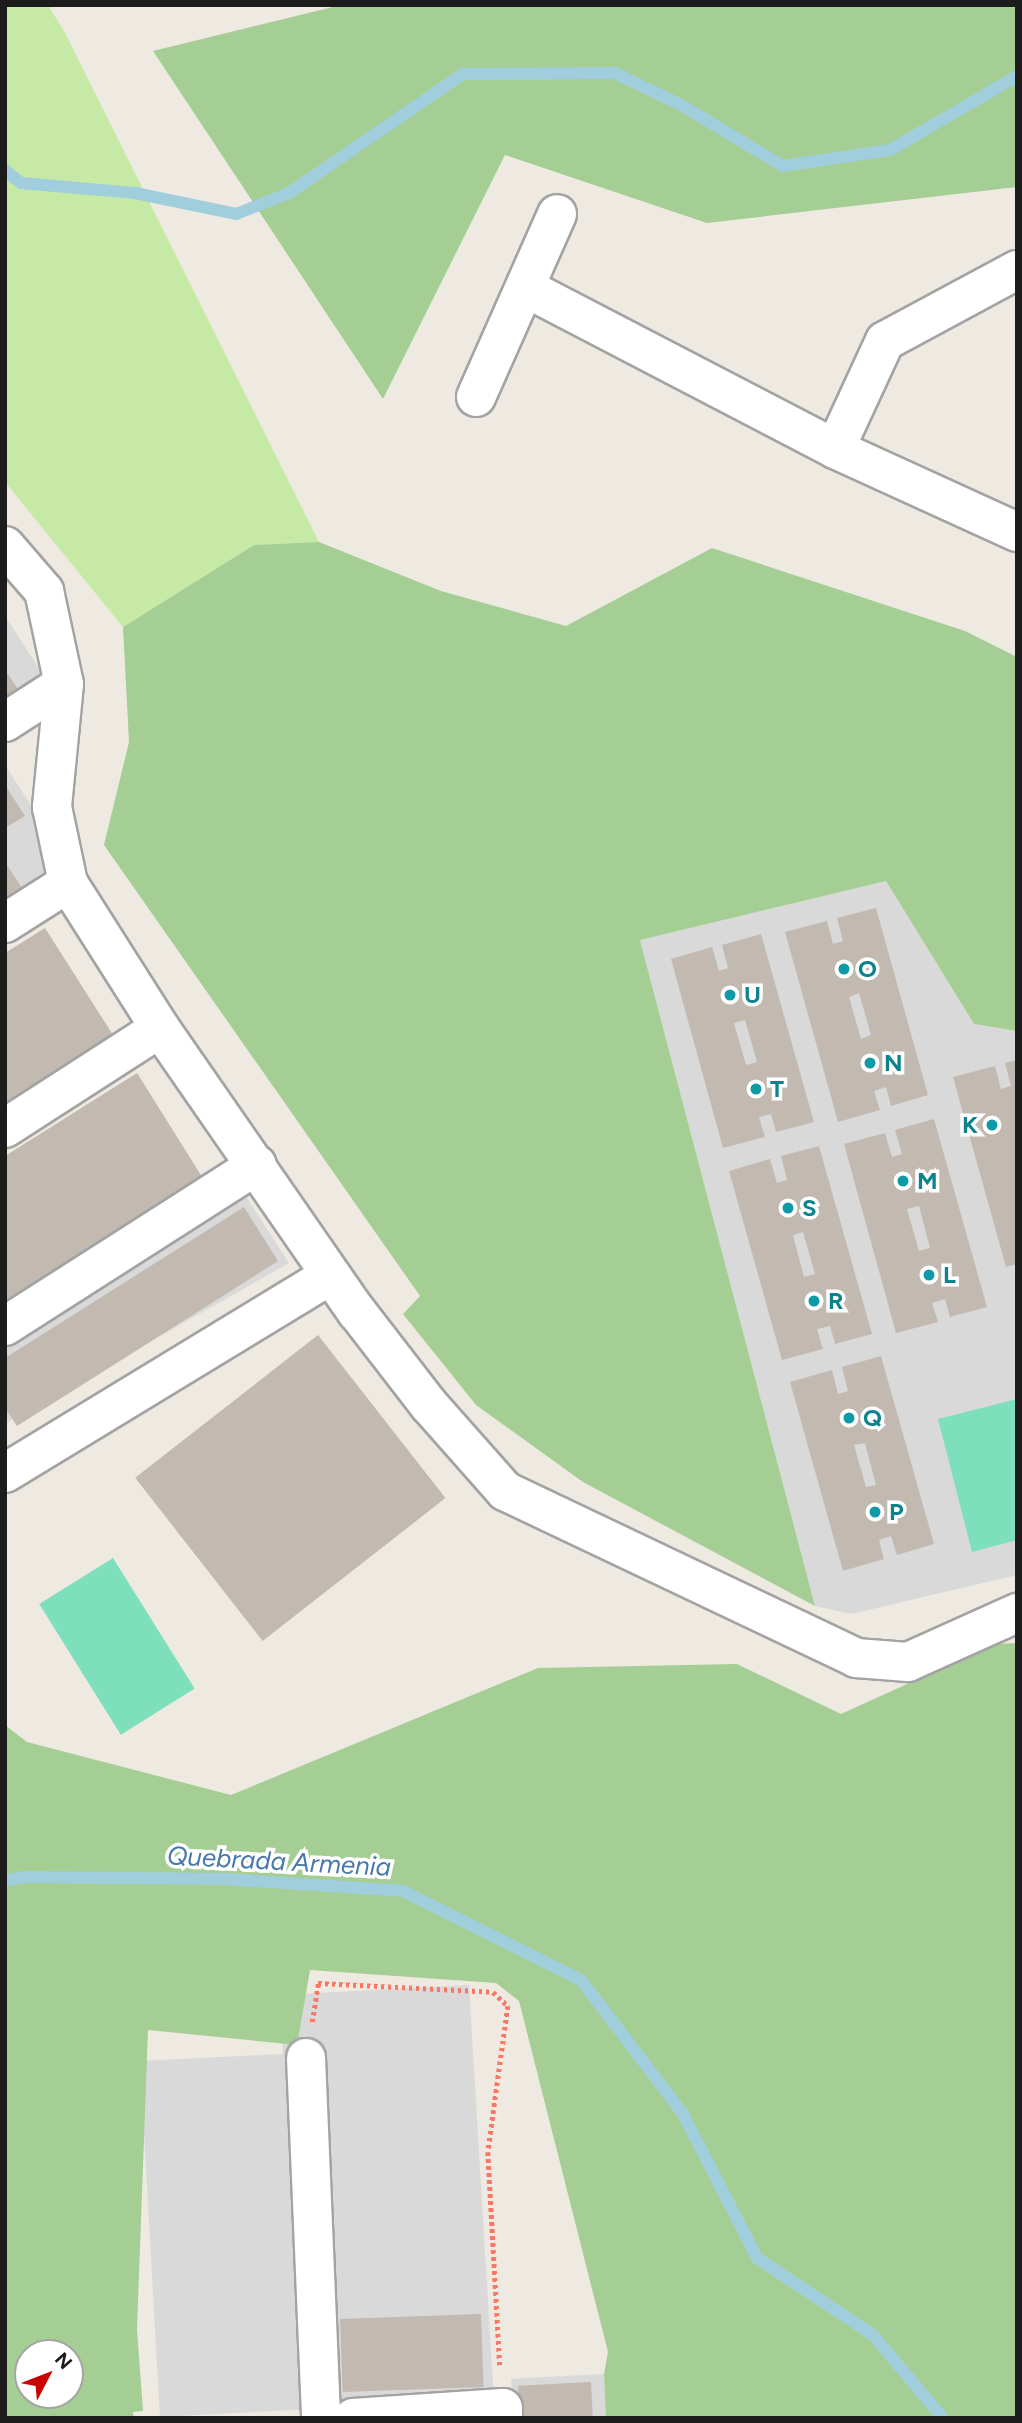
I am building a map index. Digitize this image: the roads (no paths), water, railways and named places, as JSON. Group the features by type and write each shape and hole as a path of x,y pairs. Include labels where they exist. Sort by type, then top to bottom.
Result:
{"street":[{"path":"476,397 557,214"},
{"path":"835,449 885,341 1017,270"},
{"path":"526,288 835,449 1017,532"},
{"path":"5,546 44,591 64,684 52,807 68,883 160,1028 331,1275 429,1405 505,1491 856,1658 908,1662 1017,1613"},
{"path":"5,722 64,684"},
{"path":"5,923 68,883"},
{"path":"5,1128 160,1028"},
{"path":"5,1325 257,1165"},
{"path":"5,1473 331,1275"},
{"path":"306,2058 321,2418"},
{"path":"352,2418 503,2413"}],"waterway":[{"path":"5,170 21,183 135,193 236,214 289,193 463,74 615,73 683,106 783,166 890,150 1017,76"},
{"name":"Quebrada Armenia","path":"5,1881 22,1877 224,1879 403,1891 581,1980 683,2114 757,2258 872,2334 943,2418"}],"place":[{"name":"O","path":"844,969"},
{"name":"U","path":"730,995"},
{"name":"N","path":"870,1063"},
{"name":"T","path":"756,1089"},
{"name":"K","path":"992,1125"},
{"name":"M","path":"903,1181"},
{"name":"S","path":"788,1208"},
{"name":"L","path":"929,1275"},
{"name":"R","path":"814,1301"},
{"name":"Q","path":"849,1418"},
{"name":"P","path":"875,1512"}]}
